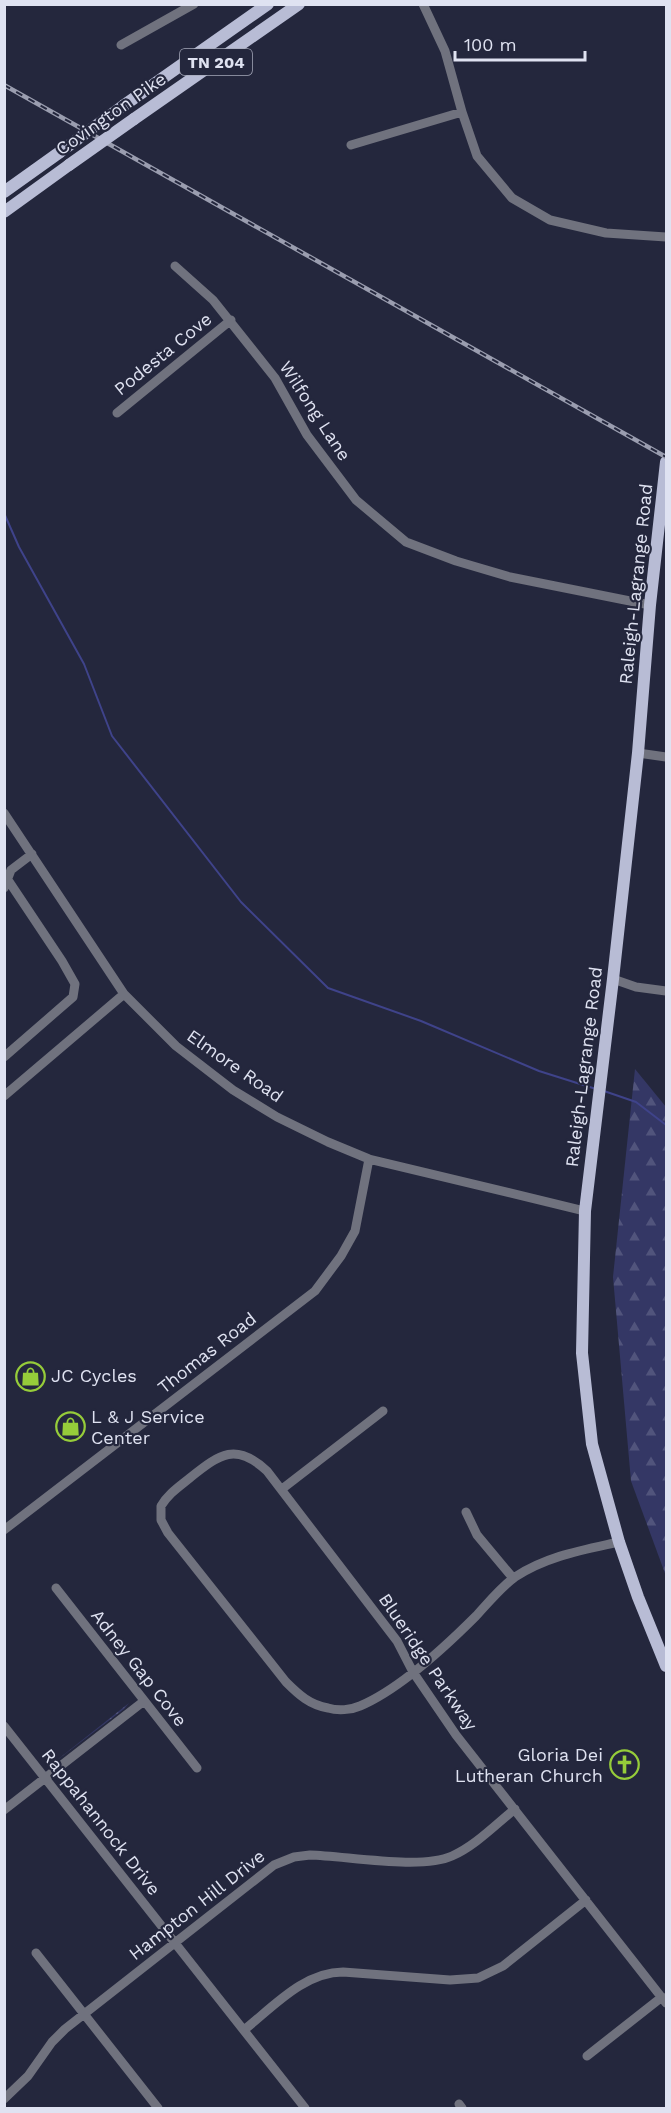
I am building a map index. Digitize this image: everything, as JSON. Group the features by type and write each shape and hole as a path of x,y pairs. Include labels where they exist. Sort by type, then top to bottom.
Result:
{"main road":[{"name":"Covington Pike","path":"4,192 268,4"},
{"name":"Covington Pike","path":"4,212 299,4"},
{"name":"Raleigh-Lagrange Road","path":"666,462 650,605 638,753 585,1211 582,1353 592,1444 619,1542 666,1666"}],"street":[{"path":"121,45 194,4"},
{"path":"423,4 445,51 477,156 512,198 550,220 606,232 666,237"},
{"path":"351,145 462,112"},
{"name":"Wilfong Lane","path":"176,266 231,320 275,378 307,435 356,500 406,542 456,561 510,577 650,605"},
{"name":"Podesta Cove","path":"117,413 231,320"},
{"path":"638,753 666,757"},
{"name":"Elmore Road","path":"4,813 124,993 176,1047 233,1090 277,1117 369,1159 585,1211"},
{"path":"4,1057 73,997 75,984 6,876 32,854"},
{"path":"613,979 636,987 666,991"},
{"path":"4,1096 124,993"},
{"name":"Thomas Road","path":"4,1530 315,1290 341,1256 355,1231 369,1159"},
{"path":"282,1489 383,1411"},
{"name":"Blueridge Parkway","path":"413,1672 360,1706 329,1709 306,1701 286,1682 168,1533 161,1520 161,1506 177,1487 214,1459 231,1453 242,1454 255,1460 282,1489 398,1641 413,1672 450,1726 664,2000"},
{"path":"466,1512 477,1535 513,1578"},
{"path":"413,1672 467,1625 513,1578 537,1564 567,1553 619,1542"},
{"name":"Adney Gap Cove","path":"56,1588 197,1768"},
{"path":"4,1810 144,1701"},
{"name":"Rappahannock Drive","path":"4,1726 305,2109"},
{"name":"Hampton Hill Drive","path":"5,2098 28,2076 52,2042 84,2013 265,1871 282,1861 310,1855 434,1862 458,1853 515,1809"},
{"path":"244,2030 302,1985 328,1973 343,1972 450,1980 478,1978 503,1966 586,1900"},
{"path":"36,1953 158,2109"},
{"path":"587,2056 664,2000"}],"green space":[{"path":"635,1069 666,1107 666,1576 631,1481 613,1277"},
{"path":"129,1703 124,1709 52,1764"}],"waterway":[{"path":"4,513 19,547 84,664 112,736 241,902 328,988 421,1021 539,1071 596,1089"},
{"path":"604,1091 636,1102 666,1125"}],"railway":[{"path":"4,85 666,457"}],"place":[{"name":"JC Cycles","path":"30,1376"},
{"name":"L & J Service Center","path":"70,1427"},
{"name":"Gloria Dei Lutheran Church","path":"624,1765"}]}
